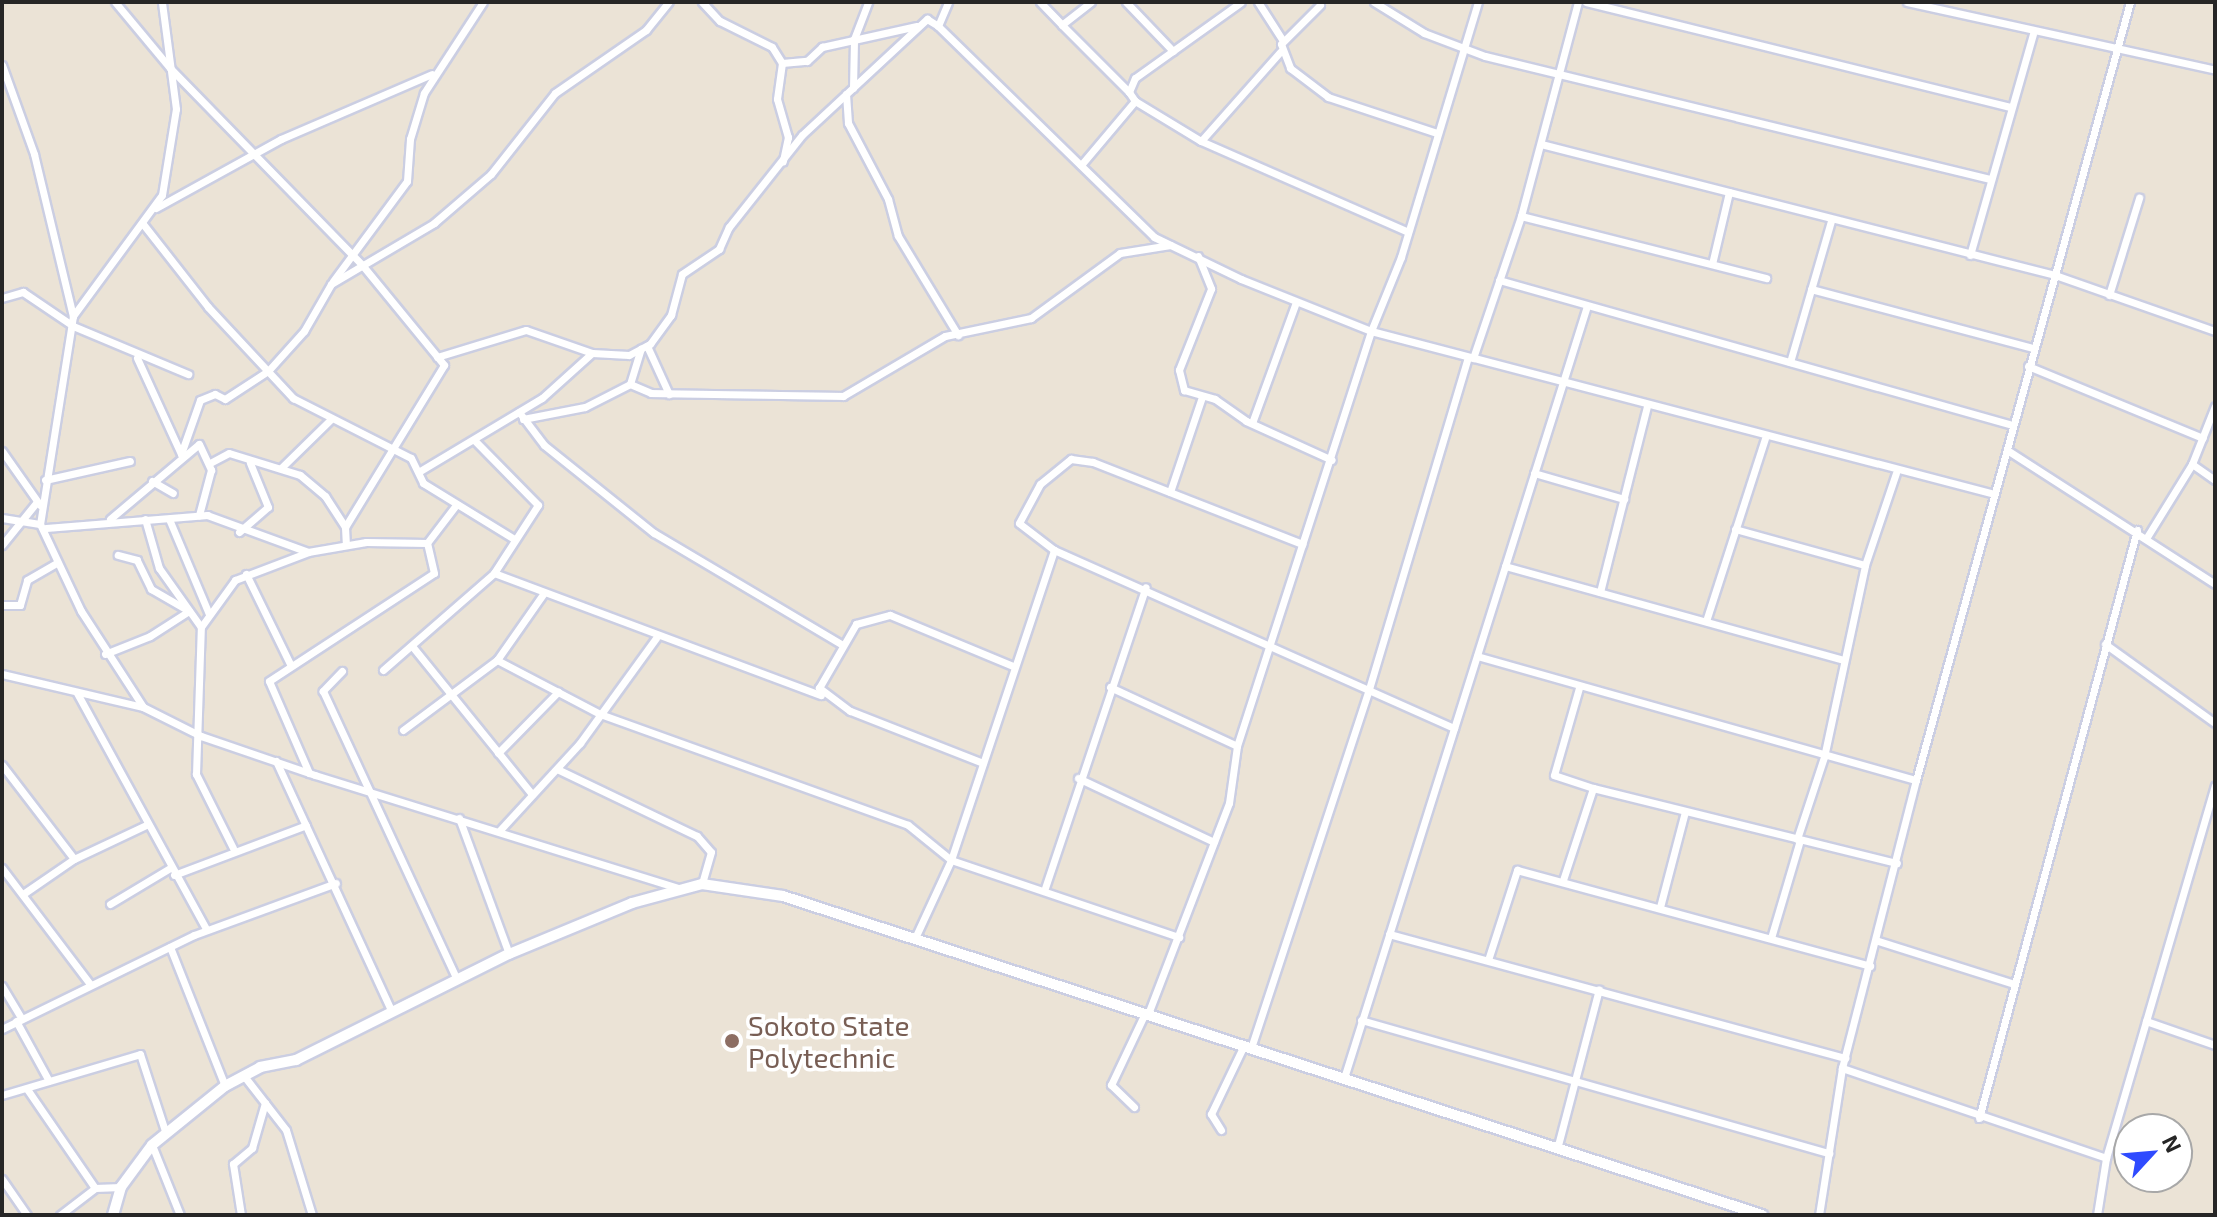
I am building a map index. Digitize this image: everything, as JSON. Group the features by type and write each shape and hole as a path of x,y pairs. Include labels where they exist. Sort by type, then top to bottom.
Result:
{"street":[{"path":"115,2 170,68 363,266 437,357 443,373 391,448 345,527"},
{"path":"155,209 176,124 162,2"},
{"path":"181,454 200,400 215,394 225,399 268,371 304,331 350,254 407,181 410,139 434,73 483,2"},
{"path":"331,284 434,223 491,174 555,93 646,30 669,2"},
{"path":"702,2 720,21 772,47 782,63 777,99 788,137 783,163"},
{"path":"868,2 854,39 848,123 888,199 895,228 958,335"},
{"path":"938,26 948,2"},
{"path":"1040,2 1135,101 1201,141 1408,232"},
{"path":"1062,25 1091,2"},
{"path":"1126,2 1173,51"},
{"path":"1223,13 1229,2"},
{"path":"1129,92 1135,78 1241,2"},
{"path":"1258,2 1283,41"},
{"path":"1374,2 1424,33 1466,50 1990,179"},
{"path":"1134,1107 1111,1085 1179,937 1229,803 1237,746 1273,647 1302,544 1332,460 1371,331 1408,232 1437,133 1466,50 1478,2"},
{"path":"1221,1130 1211,1114 1247,1047 1369,689 1470,357 1521,216 1578,2"},
{"path":"1586,2 2009,107"},
{"path":"1907,2 2033,34 2215,70"},
{"path":"1819,1215 1842,1068 1878,941 1916,780 2032,348 2130,2"},
{"path":"1201,141 1280,52 1283,41 1322,3"},
{"path":"630,384 644,348 671,315 682,274 719,249 729,227 783,163 849,91 927,19 938,26 1154,237 1296,302 1371,331 1896,473 1994,494"},
{"path":"782,63 807,61 822,47 919,26"},
{"path":"1970,255 2009,107 2033,34"},
{"path":"1280,52 1328,97 1437,133"},
{"path":"2,65 26,125 73,316 45,480 38,504 17,520 2,545"},
{"path":"73,316 155,209 254,154 434,73"},
{"path":"1081,165 1135,101"},
{"path":"1541,144 1831,221 2055,275 2215,331"},
{"path":"1712,264 1729,192"},
{"path":"2109,295 2139,198"},
{"path":"1521,216 1766,278"},
{"path":"1790,362 1831,221"},
{"path":"143,224 293,398 330,420 391,448 420,471 423,483 514,539"},
{"path":"521,416 585,407 630,384 669,394 843,396 958,335 1031,318 1120,253 1171,245"},
{"path":"1197,255 1211,289 1178,376 1184,390 1332,460"},
{"path":"1499,280 2012,425"},
{"path":"1811,289 2032,348"},
{"path":"2,298 23,292 73,326 137,358 188,374"},
{"path":"1252,423 1296,302"},
{"path":"1344,1078 1587,306"},
{"path":"437,357 526,330 592,353 629,355 644,348"},
{"path":"644,348 669,394"},
{"path":"420,471 521,416 592,353"},
{"path":"137,358 181,454"},
{"path":"2028,366 2203,438"},
{"path":"1170,492 1202,397"},
{"path":"1600,592 1647,406"},
{"path":"2147,537 2192,464 2215,406"},
{"path":"521,416 584,480 654,533 841,644 843,654 822,680 821,695"},
{"path":"281,468 330,420"},
{"path":"1706,621 1765,438"},
{"path":"383,670 494,573 537,503 475,441"},
{"path":"110,520 181,454 200,444 210,463 199,515"},
{"path":"2007,450 2137,530 2215,584"},
{"path":"210,463 229,453 281,468 316,487 345,527 346,544"},
{"path":"3,454 38,504 55,564 105,654 143,707"},
{"path":"1302,544 1121,470 1071,459 1040,484 1019,523 1054,550 1146,587 1454,728"},
{"path":"45,480 130,461"},
{"path":"239,532 268,507 249,461"},
{"path":"2192,464 2215,480"},
{"path":"1534,473 1624,499"},
{"path":"1771,938 1824,757 1865,565 1896,473"},
{"path":"152,481 173,493"},
{"path":"427,543 456,505"},
{"path":"2,518 43,526 199,515 239,532 308,552"},
{"path":"145,519 159,568 201,627"},
{"path":"169,519 209,614"},
{"path":"1735,529 1865,565"},
{"path":"1979,1118 2137,530"},
{"path":"233,848 196,774 201,736 201,627 222,591 246,574 308,552 346,544 427,543"},
{"path":"309,773 269,685 291,666 434,573 427,543"},
{"path":"915,938 951,860 1054,550"},
{"path":"118,555 137,560 151,589 189,611"},
{"path":"2,605 20,605 27,580 55,564"},
{"path":"1505,566 1843,660"},
{"path":"494,573 656,638 821,695 983,763"},
{"path":"246,574 291,666"},
{"path":"1045,888 1078,778 1146,587"},
{"path":"403,730 455,697 497,660 544,593"},
{"path":"105,654 189,611"},
{"path":"841,644 856,624 890,615 1013,666"},
{"path":"500,830 557,769 656,638"},
{"path":"2105,644 2215,723"},
{"path":"412,646 532,794"},
{"path":"1477,656 1579,688 1916,780"},
{"path":"497,660 600,714 908,825 951,860 1045,888 1179,937"},
{"path":"342,671 323,691 456,978"},
{"path":"2,674 143,707 201,736 309,773 500,830 677,888"},
{"path":"1110,687 1237,746"},
{"path":"1579,688 1554,775 1685,812 1897,863"},
{"path":"498,753 558,692"},
{"path":"77,693 146,825 207,930"},
{"path":"276,761 336,883 390,1008"},
{"path":"2,765 74,859"},
{"path":"557,769 697,836 711,852 702,884"},
{"path":"1078,778 1214,842"},
{"path":"2097,1215 2106,1158 2215,786"},
{"path":"1563,880 1593,788"},
{"path":"1660,907 1685,812"},
{"path":"459,818 509,954"},
{"path":"23,894 74,859 146,825"},
{"path":"110,904 172,871 306,825"},
{"path":"2,868 90,984"},
{"path":"1488,960 1517,870 1563,880 1870,966"},
{"path":"2,1029 18,1018 207,930 336,883"},
{"path":"113,1215 121,1187 152,1145 165,1131 225,1086 244,1076 296,1060 390,1008 509,954 677,888 702,884 783,896 1762,1215"},
{"path":"1389,934 1845,1058"},
{"path":"1878,941 2014,984"},
{"path":"170,947 225,1086"},
{"path":"2,986 49,1081"},
{"path":"1557,1149 1599,989"},
{"path":"1361,1020 1829,1153"},
{"path":"2146,1021 2215,1045"},
{"path":"2,1095 140,1054 165,1131"},
{"path":"1842,1068 1979,1118 2106,1158"},
{"path":"244,1076 286,1130 310,1214"},
{"path":"27,1089 95,1188"},
{"path":"241,1215 233,1164 252,1148 265,1103"},
{"path":"152,1145 180,1215"},
{"path":"2,1179 27,1215"},
{"path":"60,1215 95,1188 121,1187"}],"place":[{"name":"Sokoto State Polytechnic","path":"732,1041"}]}
